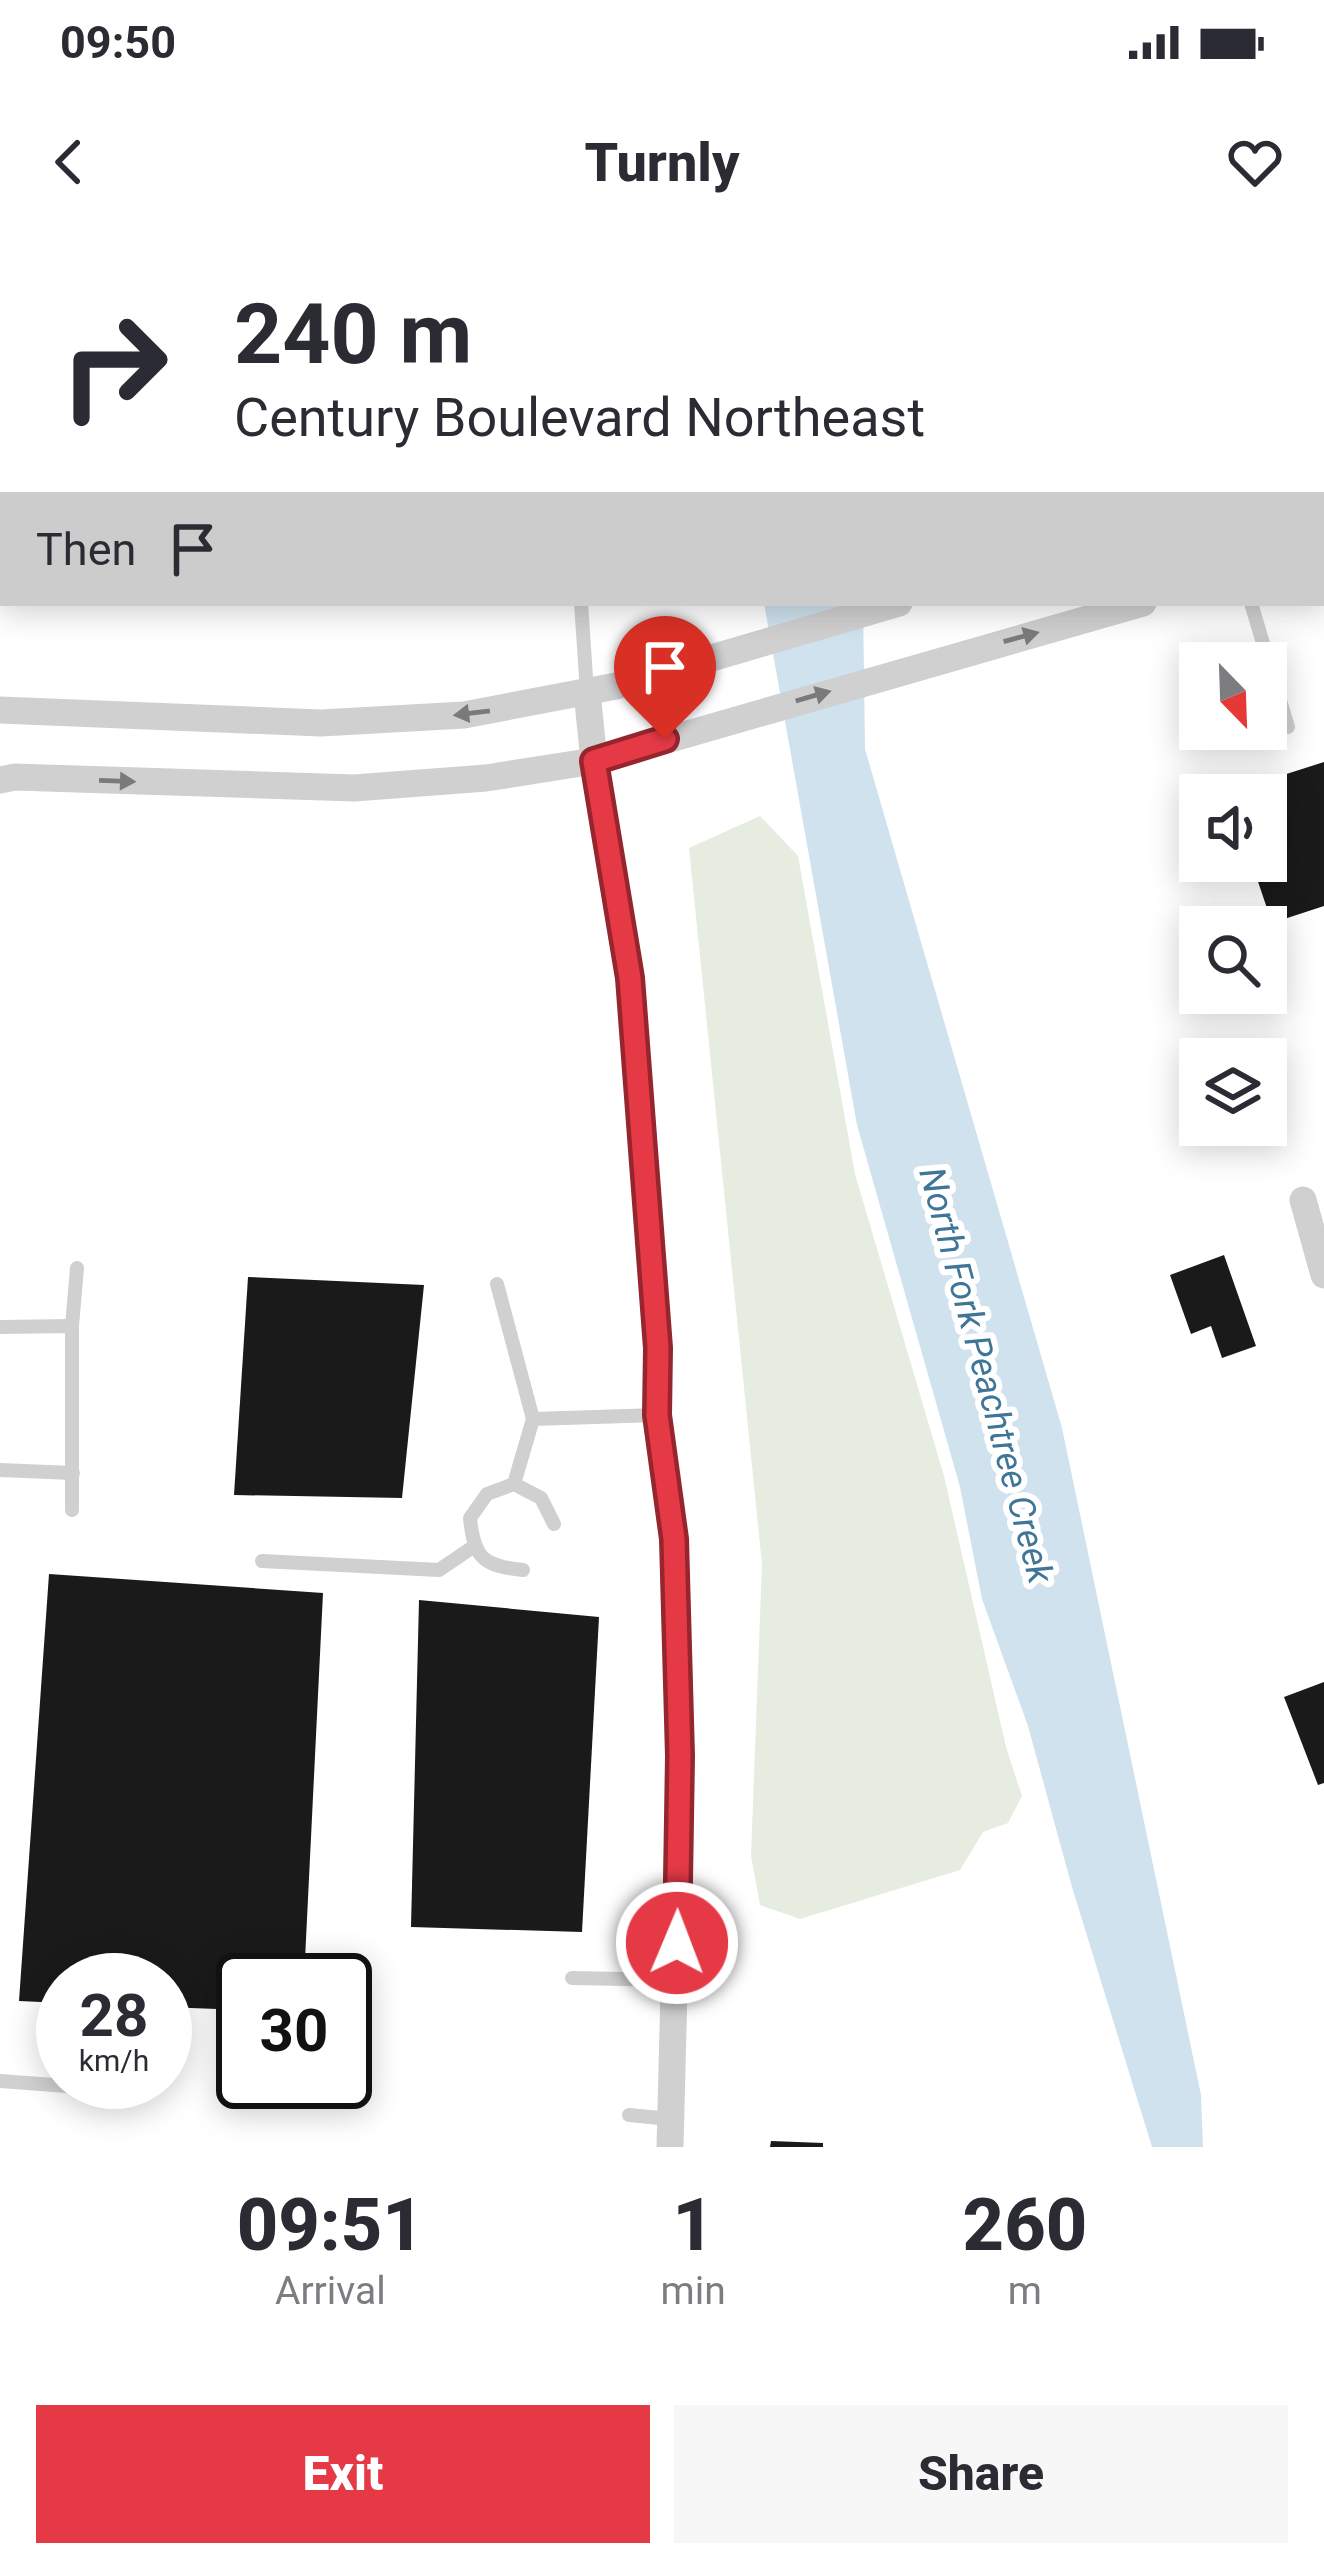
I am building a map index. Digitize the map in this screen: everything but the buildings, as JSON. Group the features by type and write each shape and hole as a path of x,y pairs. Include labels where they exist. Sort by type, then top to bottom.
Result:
{"street":[{"path":"0,710 367,722 464,715 587,692 889,606"},
{"path":"0,780 395,787 594,761 1133,606"},
{"path":"587,692 630,978 658,1348 657,1415 674,1539 680,1756 670,2133"},
{"path":"1303,1201 1324,1275"}],"lane":[{"path":"581,606 587,692"},
{"path":"1252,606 1288,728"},
{"path":"72,1510 72,1326 77,1268"},
{"path":"497,1284 533,1418 514,1484"},
{"path":"0,1327 72,1326"},
{"path":"533,1418 657,1415"},
{"path":"0,1470 73,1473"},
{"path":"523,1570 494,1567 473,1547 470,1518 487,1494 514,1484 541,1498 554,1524"},
{"path":"262,1561 439,1570 473,1547"},
{"path":"572,1978 676,1980"},
{"path":"0,2081 36,2084"},
{"path":"628,2115 670,2133"}],"shaded area":[{"path":"760,816 798,856 855,1174 944,1476 1006,1747 1022,1796 1008,1823 983,1832 960,1870 800,1919 760,1905 751,1856 762,1564 689,848"}],"water":[{"name":"North Fork Peachtree Creek","path":"765,606 863,606 865,749 1062,1428 1201,2095 1203,2147 1152,2147 1028,1726 982,1599 960,1487 857,1125"}],"route":[{"path":"665,739 594,761 630,978 658,1348 657,1415 674,1539 680,1756 677,1943"}]}
